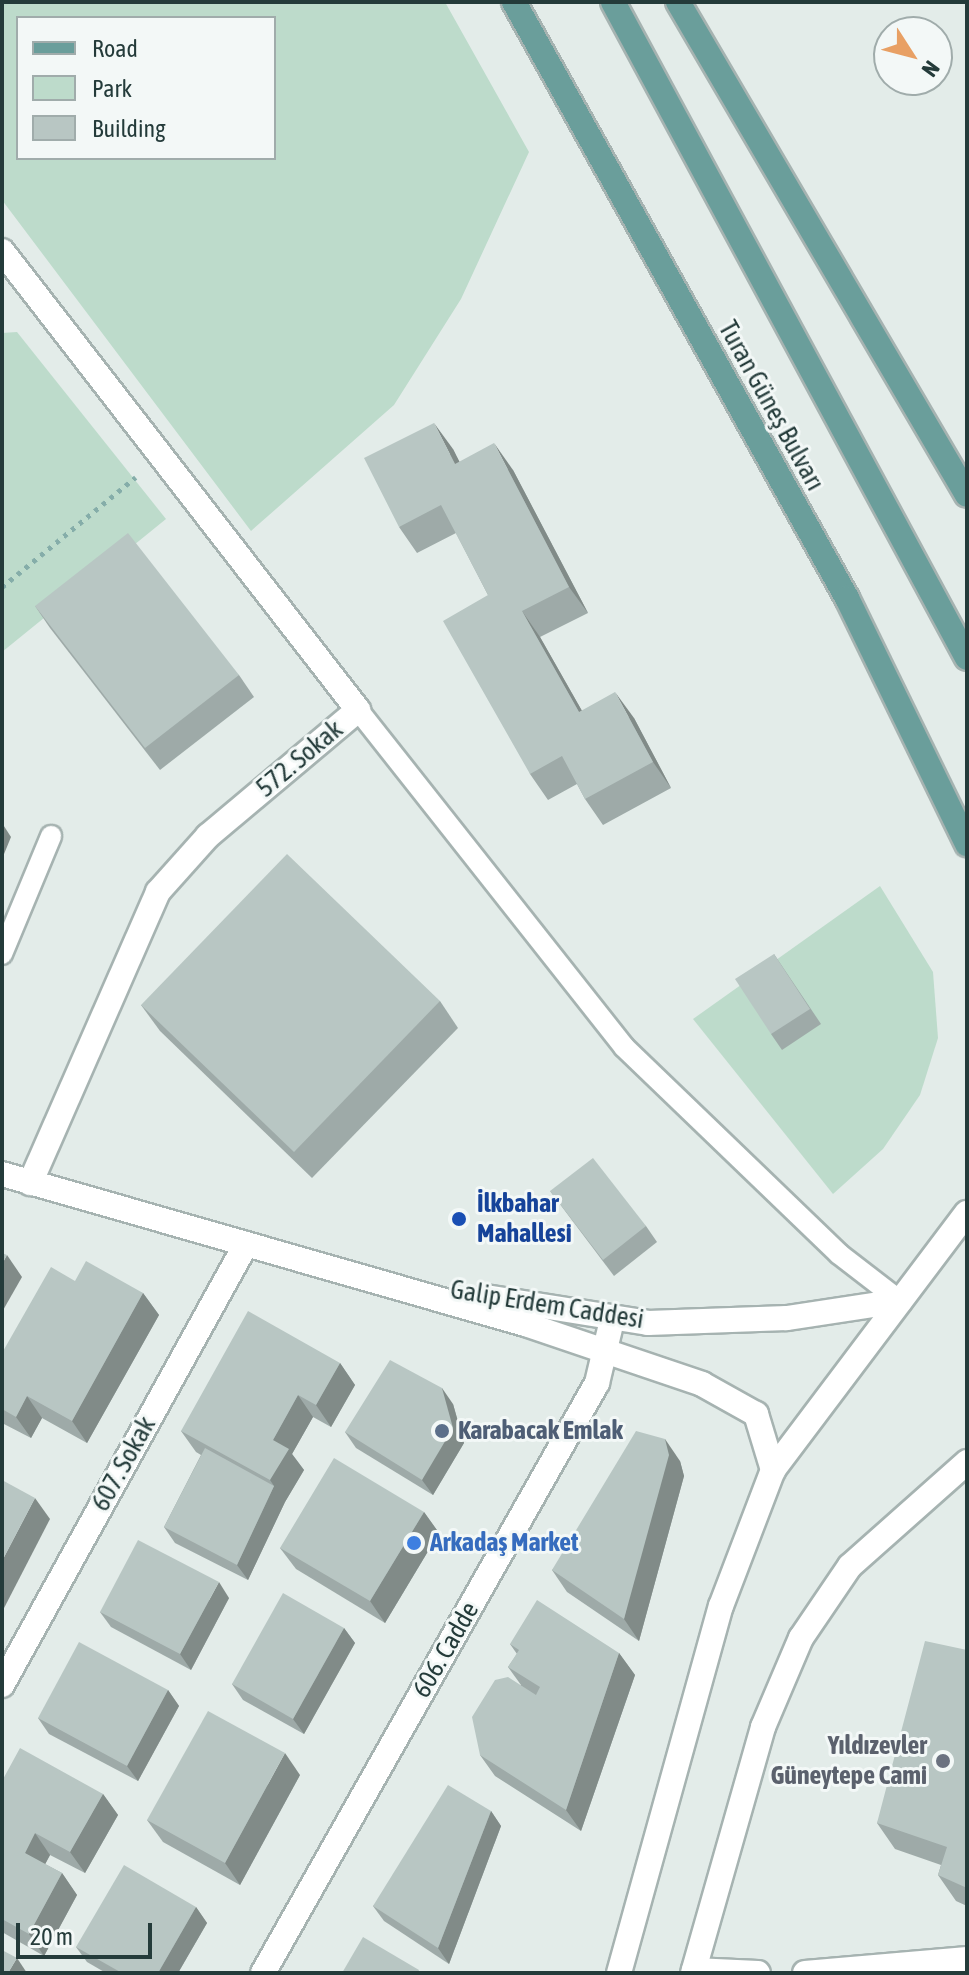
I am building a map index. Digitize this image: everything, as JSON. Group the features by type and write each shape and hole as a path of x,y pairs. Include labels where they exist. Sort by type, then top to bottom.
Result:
{"main road":[{"name":"Turan Güneş Bulvarı","path":"514,2 847,598 967,844"},
{"path":"613,2 967,658"},
{"path":"678,2 967,495"},
{"name":"572. Sokak","path":"2,251 158,459 358,710 208,836 158,892 30,1183"},
{"name":"Galip Erdem Caddesi","path":"2,1174 606,1351 734,1398 768,1435 773,1470"},
{"path":"619,1973 721,1606 773,1470 967,1213"},
{"name":"Galip Erdem Caddesi","path":"246,1244 612,1320 787,1318 900,1301"},
{"name":"607. Sokak","path":"2,1685 246,1244"},
{"name":"606. Cadde","path":"263,1973 597,1383 612,1320"},
{"path":"758,1973 693,1972 763,1727 801,1638 868,1547 967,1462"},
{"path":"805,1973 967,1959"}],"lane":[{"path":"358,710 624,1047 839,1254 900,1301"},
{"path":"2,954 51,836"}],"path":[{"path":"2,587 158,459"}],"green space":[{"path":"2,2 445,2 529,152 461,299 394,405 251,531 2,200"},
{"path":"17,332 166,519 2,652 2,333"},
{"path":"880,886 933,972 938,1038 920,1095 883,1149 833,1194 693,1019"}],"building":[{"path":"434,423 455,464 494,443 569,587 522,611 579,712 615,692 653,762 585,799 562,756 530,774 443,621 488,595 441,505 399,527 364,458"},
{"path":"128,533 239,675 145,748 35,606"},
{"path":"287,854 440,1001 294,1152 141,1005"},
{"path":"774,954 810,1009 771,1034 735,979"},
{"path":"593,1158 646,1226 603,1260 550,1191"},
{"path":"86,1261 143,1293 72,1421 27,1396 16,1417 2,1409 2,1353 51,1267 75,1281"},
{"path":"248,1311 340,1363 316,1405 298,1395 273,1440 289,1449 270,1480 181,1431"},
{"path":"390,1360 442,1388 453,1428 422,1480 345,1432"},
{"path":"636,1431 665,1439 669,1455 624,1619 552,1570"},
{"path":"205,1448 274,1486 237,1565 164,1527"},
{"path":"334,1458 424,1512 370,1601 280,1548"},
{"path":"2,1480 35,1498 2,1561"},
{"path":"138,1540 219,1582 180,1654 100,1612"},
{"path":"283,1593 344,1628 293,1719 232,1684"},
{"path":"537,1600 619,1653 566,1810 480,1755 472,1717 495,1680 508,1677 536,1695 540,1687 508,1667 519,1650 510,1644"},
{"name":"Yıldızevler Güneytepe Cami","path":"925,1641 967,1650 967,1888 938,1875 947,1847 877,1823"},
{"path":"79,1642 168,1690 127,1766 38,1718"},
{"path":"208,1711 285,1753 225,1863 147,1820"},
{"path":"20,1748 103,1794 70,1852 35,1833 25,1853 62,1873 29,1934 2,1919 2,1781"},
{"path":"448,1785 491,1811 438,1948 373,1906"},
{"path":"124,1865 196,1907 158,1973 122,1973 76,1947"},
{"path":"363,1937 419,1970 418,1973 342,1973"},
{"path":"2,1950 17,1958 8,1973 2,1973"}],"place":[{"name":"İlkbahar Mahallesi","path":"459,1219"},
{"name":"Karabacak Emlak","path":"442,1431"},
{"name":"Arkadaş Market","path":"414,1543"},
{"name":"Yıldızevler Güneytepe Cami","path":"943,1761"}]}
